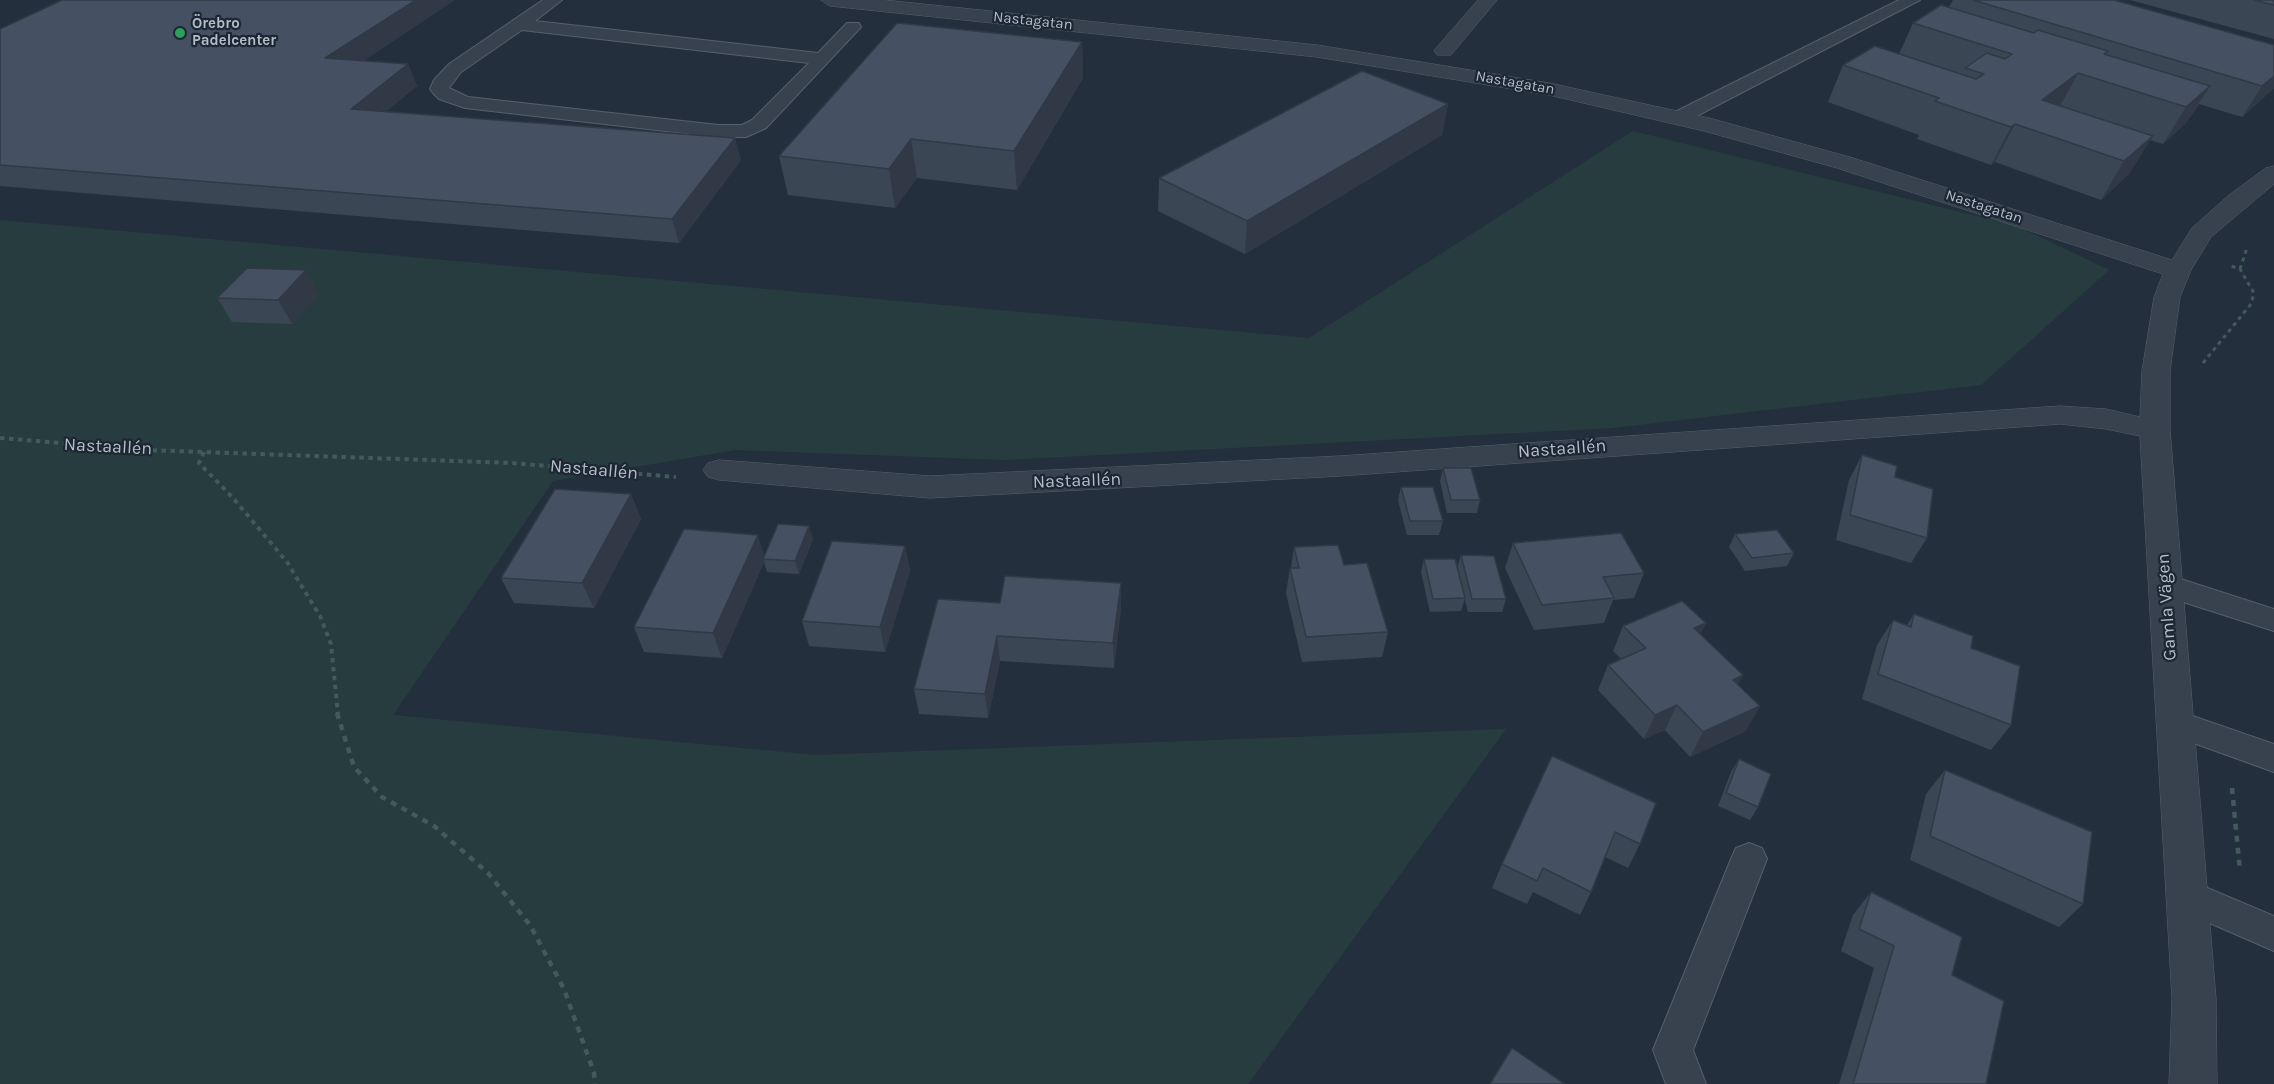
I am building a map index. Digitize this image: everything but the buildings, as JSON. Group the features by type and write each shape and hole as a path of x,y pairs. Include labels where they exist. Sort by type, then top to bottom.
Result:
{"street":[{"name":"Nastagatan","path":"830,0 1317,51 1549,89 1678,118 1845,163 2178,270"},
{"path":"1444,51 1488,0"},
{"name":"Gamla Vägen","path":"2193,1084 2194,999 2155,430 2156,371 2167,297 2178,270 2200,233 2238,200 2274,174"},
{"name":"Nastaallén","path":"719,470 930,487 1340,466 1542,450 2060,416 2106,419 2155,430"}],"lane":[{"path":"554,0 455,68 442,80 440,89 446,95 465,102 718,131 746,130 759,124 853,27"},
{"path":"1678,118 1912,0"},
{"path":"517,24 823,59"},
{"path":"2165,585 2274,620"},
{"path":"2175,723 2274,758"},
{"path":"1686,1084 1673,1050 1749,859"},
{"path":"2186,895 2274,934"}],"path":[{"path":"2211,350 2251,304 2254,293 2240,269"},
{"name":"Nastaallén","path":"0,438 204,452 500,462 687,478 719,470"},
{"path":"204,452 199,463 233,498 287,562 320,615 331,644 338,719 354,767 382,797 434,826 488,873 530,925 564,989 594,1073 595,1084"}],"green space":[{"path":"1633,131 2017,226 2109,270 1981,385 1612,428 1005,460 735,450 553,481 393,715 816,755 1506,729 1248,1084 0,1084 0,220 1309,338"}],"place":[{"name":"Örebro Padelcenter","path":"180,33"}]}
